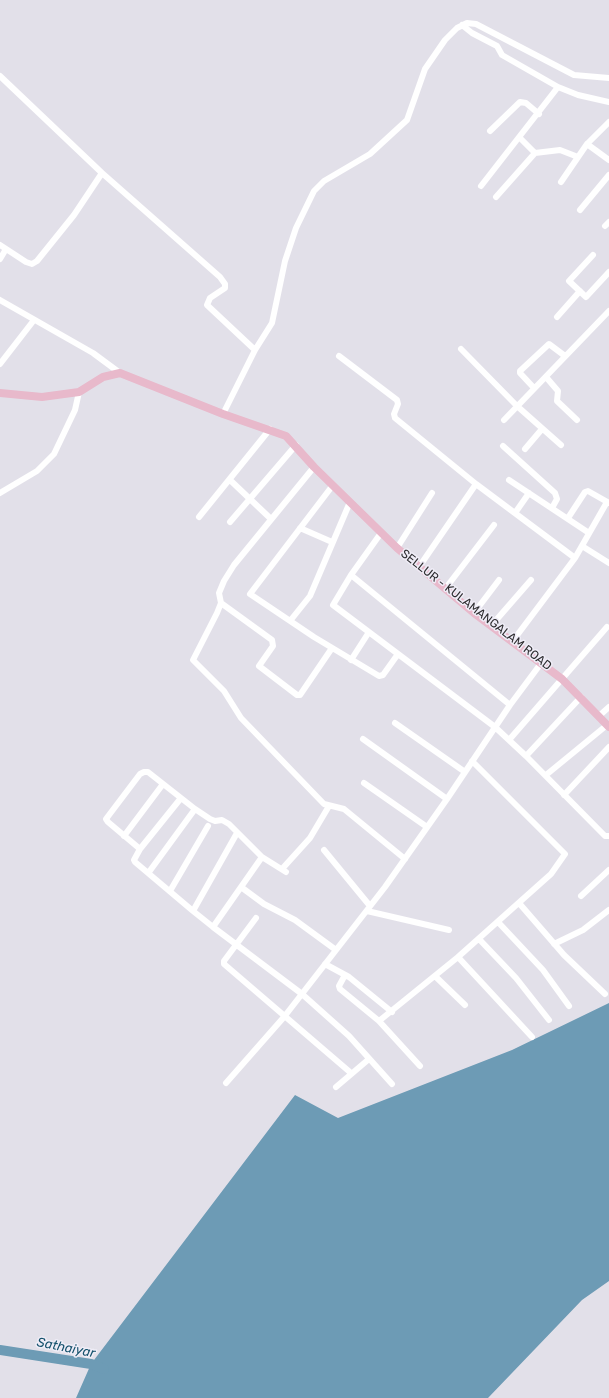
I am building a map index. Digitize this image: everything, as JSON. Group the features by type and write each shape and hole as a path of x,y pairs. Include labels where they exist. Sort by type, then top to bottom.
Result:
{"main road":[{"path":"0,392 42,397 79,392 103,377 120,373"},
{"name":"SELLUR - KULAMANGALAM ROAD","path":"120,373 223,414 270,429 286,436 296,445 314,467 397,548 491,626 562,678 608,726"}],"street":[{"path":"223,414 255,350 272,323 285,261 296,228 314,191 324,181 370,154 407,120 425,69 445,40 456,28 462,25 476,24 574,75 609,78"},
{"path":"462,25 472,33 497,46 502,55 558,87 578,95 609,102"},
{"path":"0,76 102,173 220,277 225,284 225,288 210,298 207,305 255,350"},
{"path":"481,186 539,114 558,87"},
{"path":"490,131 520,102 526,103 539,114"},
{"path":"561,182 587,144 609,122"},
{"path":"520,138 535,153"},
{"path":"587,144 609,160"},
{"path":"496,197 535,153 560,150 578,158"},
{"path":"0,245 26,262 32,264 37,261 74,215 102,173"},
{"path":"580,210 609,175"},
{"path":"0,259 6,250"},
{"path":"593,255 569,282 586,297 609,272"},
{"path":"557,317 580,291"},
{"path":"0,300 93,353 120,373"},
{"path":"504,420 565,356 606,319 609,311"},
{"path":"0,364 34,320"},
{"path":"534,388 520,373 520,370 549,344 565,356"},
{"path":"461,349 517,406 560,445"},
{"path":"339,356 397,400 398,404 394,414 395,418 476,484 574,558"},
{"path":"546,377 558,391 557,401 577,420"},
{"path":"0,493 37,471 54,454 75,410 79,392"},
{"path":"199,517 270,429"},
{"path":"525,448 542,429"},
{"path":"230,522 296,445"},
{"path":"503,446 555,493 556,499 552,508"},
{"path":"314,467 271,519 224,581 219,593 221,604 194,656 194,663 224,691 241,718 324,804 344,809 405,859"},
{"path":"230,480 271,519"},
{"path":"509,480 590,533"},
{"path":"419,567 476,484"},
{"path":"333,485 250,594 351,660 381,676 398,654"},
{"path":"512,642 574,558 608,503 588,491 585,492 568,518"},
{"path":"397,548 432,493"},
{"path":"515,513 529,493"},
{"path":"290,621 308,600 350,502"},
{"path":"445,589 494,525"},
{"path":"300,528 332,542"},
{"path":"381,533 351,575 333,605 495,727 546,775 605,836 609,836"},
{"path":"582,546 609,563"},
{"path":"351,575 510,705"},
{"path":"474,612 499,580"},
{"path":"491,626 531,580"},
{"path":"221,604 272,640 273,646 259,666 297,695 300,695 332,648"},
{"path":"509,740 607,627"},
{"path":"351,660 369,632"},
{"path":"226,1083 284,1017 369,908 427,828 510,705 542,662"},
{"path":"526,756 581,697"},
{"path":"599,716 609,707"},
{"path":"395,723 465,772"},
{"path":"546,775 608,726"},
{"path":"363,739 447,799"},
{"path":"564,795 609,747"},
{"path":"379,1022 436,977 498,922 551,874 565,854 472,761"},
{"path":"140,849 106,819 140,774 148,772 210,819 225,821 262,857 284,871 310,838 329,806"},
{"path":"364,783 427,828"},
{"path":"124,836 163,784"},
{"path":"181,798 140,849 134,861 213,927 302,994 349,1036 392,1084"},
{"path":"148,872 195,809"},
{"path":"170,891 208,826"},
{"path":"193,911 237,833"},
{"path":"324,850 369,908 449,930"},
{"path":"213,927 262,857"},
{"path":"581,896 609,870"},
{"path":"241,887 264,904 295,920 336,950"},
{"path":"519,903 554,944 605,994"},
{"path":"554,944 583,930 609,910"},
{"path":"256,918 224,961 224,964 351,1073"},
{"path":"498,922 543,970 569,1006"},
{"path":"479,939 516,978 549,1020"},
{"path":"458,957 532,1037"},
{"path":"325,964 345,975 392,1012"},
{"path":"345,975 340,989 379,1022 420,1066"},
{"path":"436,977 464,1005"},
{"path":"336,1087 369,1058"}],"water":[{"path":"609,1003 609,1281 582,1300 488,1398 76,1398 91,1364 295,1095 338,1118 512,1050"}],"waterway":[{"name":"Sathaiyar","path":"0,1350 91,1364 104,1369"}]}
